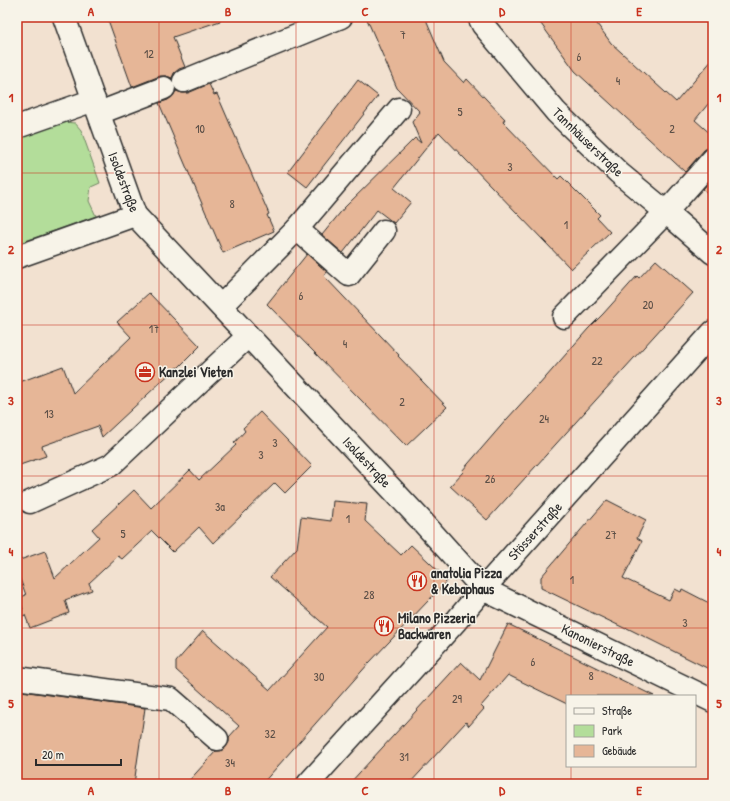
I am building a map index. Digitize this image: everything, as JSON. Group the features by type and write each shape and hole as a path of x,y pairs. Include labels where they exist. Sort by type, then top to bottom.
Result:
{"street":[{"name":"Isoldestraße","path":"64,17 135,215 420,519 483,589"},
{"path":"184,81 341,17"},
{"name":"Tannhäuserstraße","path":"479,17 483,25 556,112 619,173 713,253"},
{"path":"17,127 164,88"},
{"path":"220,306 297,229 400,109"},
{"path":"564,318 666,212 713,159"},
{"path":"17,257 135,215"},
{"path":"297,229 349,275 384,231"},
{"name":"Stösserstraße","path":"308,784 456,621 713,332"},
{"path":"30,502 111,465 248,336"},
{"name":"Kanonierstraße","path":"483,589 713,701"},
{"path":"17,678 171,699 217,739"}],"green space":[{"path":"64,122 75,123 81,130 100,183 91,187 89,201 96,216 17,244 17,139"}],"building":[{"path":"107,17 219,17 220,21 173,37 185,67 174,73 172,78 160,76 132,87"},
{"path":"366,17 425,17 444,62 464,83 467,79 505,119 503,122 558,179 561,176 600,215 597,218 610,232 571,269 439,132 394,188 411,202 394,223 377,210 343,253 322,235 344,208 415,138 421,143 412,122 420,112 397,88"},
{"path":"536,17 592,17 611,43 676,102 713,59 713,98 695,120 713,136 713,147 709,147 704,150 685,172 575,71"},
{"path":"358,80 378,96 307,187 288,172"},
{"path":"209,84 214,95 217,94 269,214 267,215 274,231 223,253 159,103 168,100 176,91 188,93"},
{"path":"713,178 713,198 703,189"},
{"path":"307,254 327,272 324,276 447,407 406,446 267,304"},
{"path":"656,260 693,293 487,520 450,486 507,419 588,329 637,276 639,278"},
{"path":"149,293 200,346 102,437 98,426 42,446 46,456 17,466 17,383 63,366 73,393 131,337 117,322"},
{"path":"260,412 312,466 285,493 275,483 213,543 199,527 173,552 152,531 122,559 118,556 89,583 92,590 65,600 69,613 30,628 25,615 17,618 17,614 23,609 19,598 26,595 17,571 17,561 45,551 55,578 99,537 92,529 134,490 151,508 190,470 199,480 236,445 234,443 245,431 243,428"},
{"path":"607,500 646,520 637,538 642,541 623,578 669,600 675,589 681,592 682,589 713,605 713,671 627,628 626,629 541,588 541,577"},
{"path":"333,501 367,504 365,521 401,555 411,545 448,580 369,663 262,784 186,784 216,751 221,751 226,747 229,742 229,737 239,726 176,670 176,662 203,631 270,690 327,627 270,577 297,548 301,517 331,521"},
{"path":"508,624 652,695 566,695 566,704 508,675 481,706 484,709 469,726 466,722 409,784 349,784 461,662 480,680"},
{"path":"21,691 145,708 134,784 17,784 17,722"}],"place":[{"name":"Kanzlei Vieten","path":"145,372"},
{"name":"anatolia Pizza & Kebaphaus","path":"417,581"},
{"name":"Milano Pizzeria Backwaren","path":"384,626"}]}
